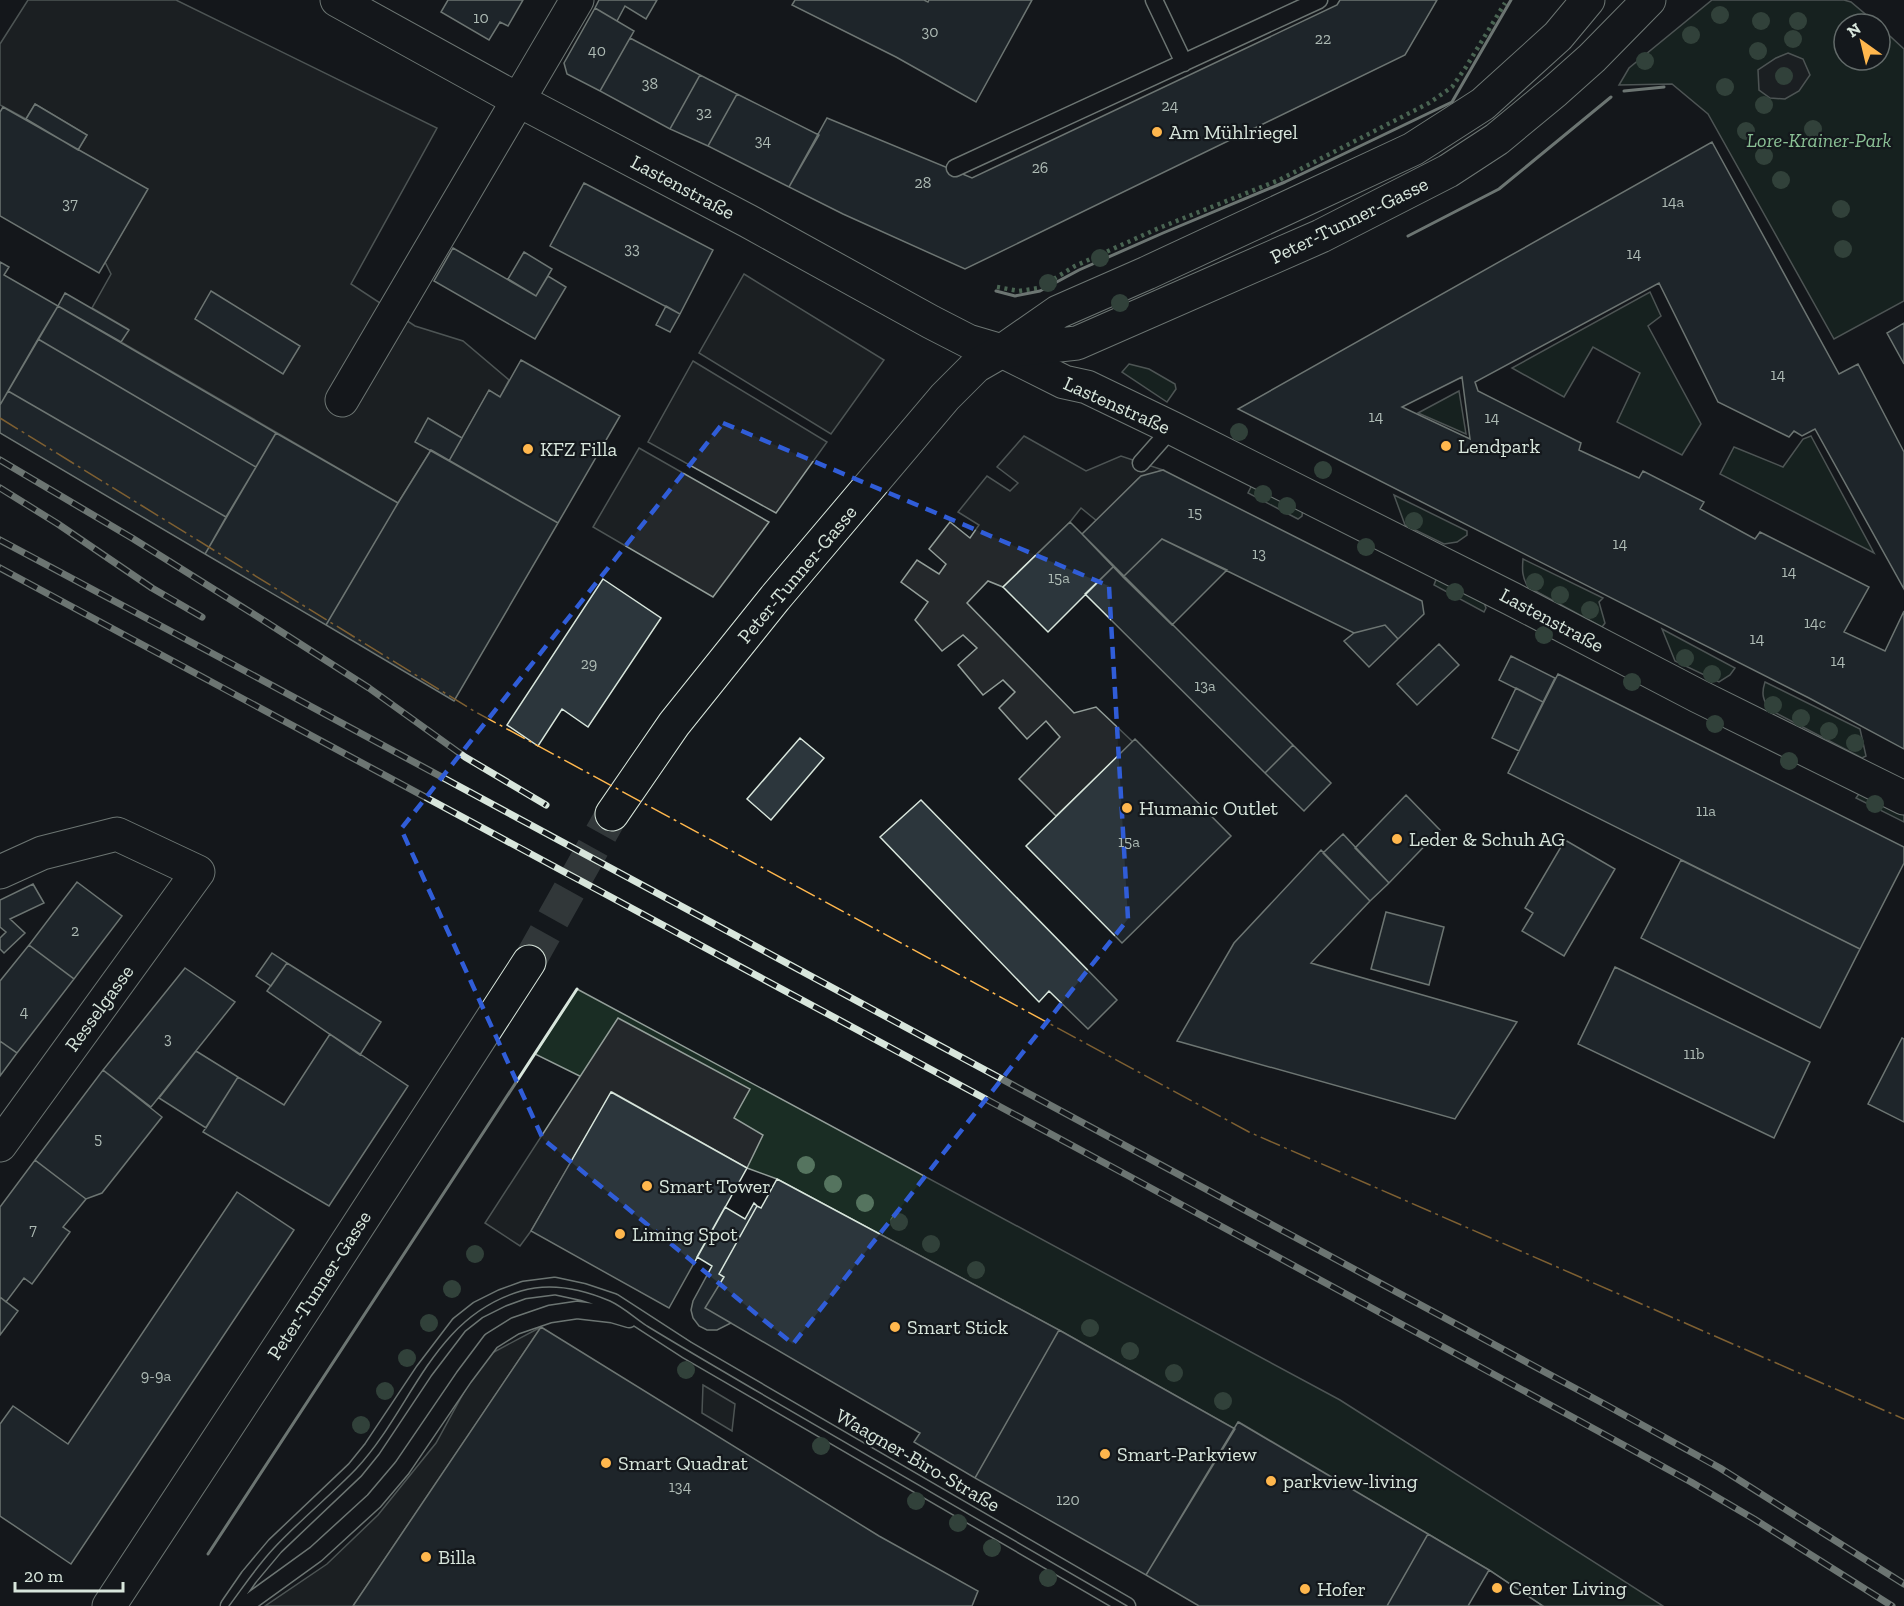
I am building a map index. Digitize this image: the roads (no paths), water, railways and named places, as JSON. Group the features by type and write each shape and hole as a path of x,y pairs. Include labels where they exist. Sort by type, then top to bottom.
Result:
{"main road":[{"name":"Lastenstraße","path":"336,0 968,341 1002,351 1064,382 1087,387 1172,428 1512,598 1698,696 1904,798"},
{"path":"342,400 577,0"},
{"name":"Peter-Tunner-Gasse","path":"612,814 674,724 775,598 975,366 1002,351 1058,312 1413,149 1483,104 1558,36 1588,0"},
{"name":"Peter-Tunner-Gasse","path":"1002,351 1077,343 1321,236 1448,171 1497,139 1555,91 1592,58 1648,0"},
{"name":"Resselgasse","path":"0,872 42,853 117,834 198,872 0,1145"},
{"name":"Peter-Tunner-Gasse","path":"109,1606 529,962"}],"lane":[{"path":"1154,0 1184,63"},
{"path":"955,168 1319,0"},
{"path":"1141,463 1172,428"},
{"path":"230,1606 249,1577 275,1546 355,1470 459,1325 478,1310 524,1290 555,1286 613,1302 643,1323"},
{"path":"244,1606 316,1554 374,1501 402,1468 491,1341 515,1326 550,1314 577,1310 612,1314 643,1323"},
{"name":"Waagner-Biro-Straße","path":"643,1323 1127,1606"}],"tunnel":[{"path":"529,962 612,814"}],"tram line":[{"path":"229,1606 274,1548 356,1469 376,1445 426,1367 466,1321 491,1304 521,1291 544,1287 566,1288 615,1303 647,1326 701,1358 1127,1606"}],"railway":[{"path":"0,460 132,538 266,622 369,688 465,757 546,805"},
{"path":"0,488 58,524 152,588 202,617"},
{"path":"0,540 1608,1406 1720,1468 1904,1584"},
{"path":"0,568 1125,1174 1691,1482 1892,1606"}],"place":[{"name":"Am Mühlriegel","path":"1157,132"},
{"name":"Lendpark","path":"1446,446"},
{"name":"KFZ Filla","path":"528,449"},
{"name":"Humanic Outlet","path":"1127,808"},
{"name":"Leder & Schuh AG","path":"1397,839"},
{"name":"Smart Tower","path":"647,1186"},
{"name":"Liming Spot","path":"620,1234"},
{"name":"Smart Stick","path":"895,1327"},
{"name":"Smart-Parkview","path":"1105,1454"},
{"name":"Smart Quadrat","path":"606,1463"},
{"name":"parkview-living","path":"1271,1481"},
{"name":"Billa","path":"426,1557"},
{"name":"Center Living","path":"1497,1588"},
{"name":"Hofer","path":"1305,1589"}],"park label":[{"name":"Lore-Krainer-Park","path":"1819,140"}]}
